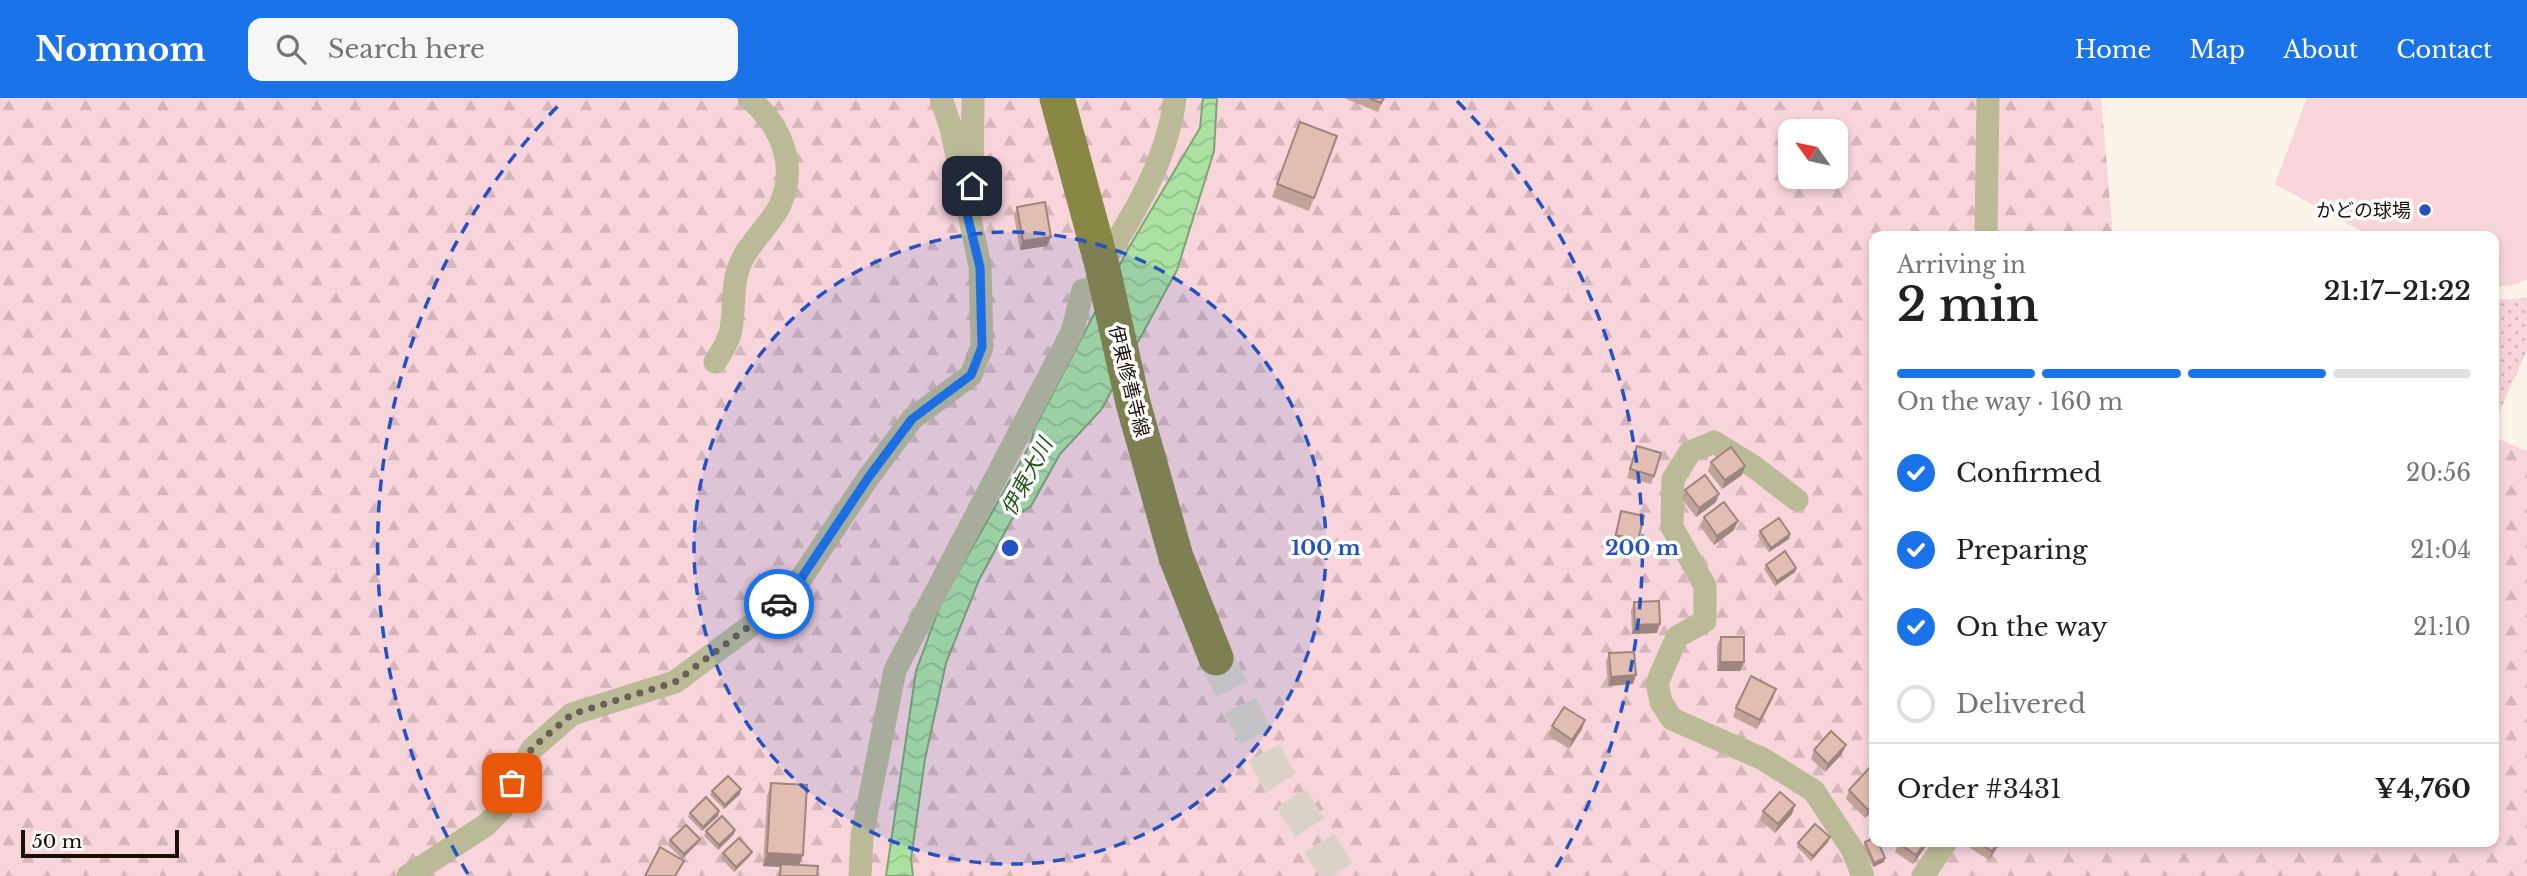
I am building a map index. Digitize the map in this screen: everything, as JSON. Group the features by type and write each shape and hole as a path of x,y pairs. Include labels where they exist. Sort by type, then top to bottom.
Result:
{"main road":[{"name":"伊東修善寺線","path":"1057,98 1098,284 1176,557 1216,658"}],"street":[{"path":"715,362 730,335 733,297 741,261 779,207 785,188 787,152 778,129 749,98"},
{"path":"408,876 486,825 503,808 512,783 532,748 572,714 675,682 788,598 868,478 912,419 971,375 982,347 980,267 965,206 951,128 941,98"},
{"path":"965,206 972,186 973,98"},
{"path":"860,876 862,836 895,670 1144,198 1171,127 1175,98"},
{"path":"1986,231 1988,98"},
{"path":"1797,500 1753,466 1714,442 1690,452 1673,479 1672,527 1705,586 1705,621 1676,637 1657,683 1661,702 1672,719 1763,759 1814,791 1852,849 1863,876"},
{"path":"1923,876 1943,847"}],"green space":[{"path":"0,98 2101,98 2113,231 1869,231 1869,847 2499,847 2499,439 2527,451 2527,876 0,876"},
{"name":"かどの球場","path":"2307,98 2527,98 2527,279 2514,285 2499,286 2499,231 2361,231 2275,184"},
{"path":"2527,298 2527,351 2499,412 2499,300"}],"water":[{"name":"伊東大川","path":"1203,98 1217,98 1214,151 1177,270 1101,410 1060,454 1031,506 1012,519 979,580 946,663 925,759 911,859 913,876 886,876 916,671 941,603 1031,443 1034,429 1128,249 1200,128"}],"building":[{"path":"1369,98 1384,98 1381,103"},
{"path":"1300,122 1337,136 1314,198 1277,184"},
{"path":"1045,202 1051,237 1023,241 1017,207"},
{"path":"1637,446 1661,453 1654,476 1630,469"},
{"path":"1731,447 1745,466 1725,480 1711,462"},
{"path":"1705,475 1719,494 1699,508 1685,490"},
{"path":"1724,502 1738,521 1717,536 1704,517"},
{"path":"1621,511 1644,516 1638,540 1616,535"},
{"path":"1779,518 1790,534 1771,548 1760,531"},
{"path":"1785,551 1796,568 1777,581 1766,565"},
{"path":"1659,601 1660,624 1635,625 1634,602"},
{"path":"1721,637 1744,637 1744,662 1720,662"},
{"path":"1634,652 1636,675 1611,677 1609,653"},
{"path":"1751,676 1776,689 1760,720 1736,708"},
{"path":"1564,707 1585,720 1572,740 1552,726"},
{"path":"1831,731 1846,745 1828,764 1814,750"},
{"path":"1869,768 1868,810 1849,790"},
{"path":"728,776 741,789 725,805 712,791"},
{"path":"771,783 807,785 803,855 767,853"},
{"path":"1780,792 1795,805 1778,824 1763,811"},
{"path":"706,797 719,811 703,827 690,813"},
{"path":"722,816 735,830 719,845 706,831"},
{"path":"1815,824 1830,837 1813,856 1798,843"},
{"path":"686,825 700,839 684,854 670,840"},
{"path":"739,838 752,852 736,867 723,853"},
{"path":"1869,840 1869,847 1880,847 1885,858 1874,863 1865,842"},
{"path":"660,847 684,861 675,876 645,876"},
{"path":"1904,847 1922,847 1916,855"},
{"path":"781,864 818,866 817,876 780,876"}],"tunnel":[{"path":"1216,658 1271,766 1340,876"}],"way so far":[{"path":"512,783 532,748 572,714 675,682 779,604"}],"place":[{"name":"かどの球場","path":"2425,210"}],"route":[{"path":"779,604 788,598 868,478 912,419 971,375 982,347 980,267 965,206 972,186"}]}
